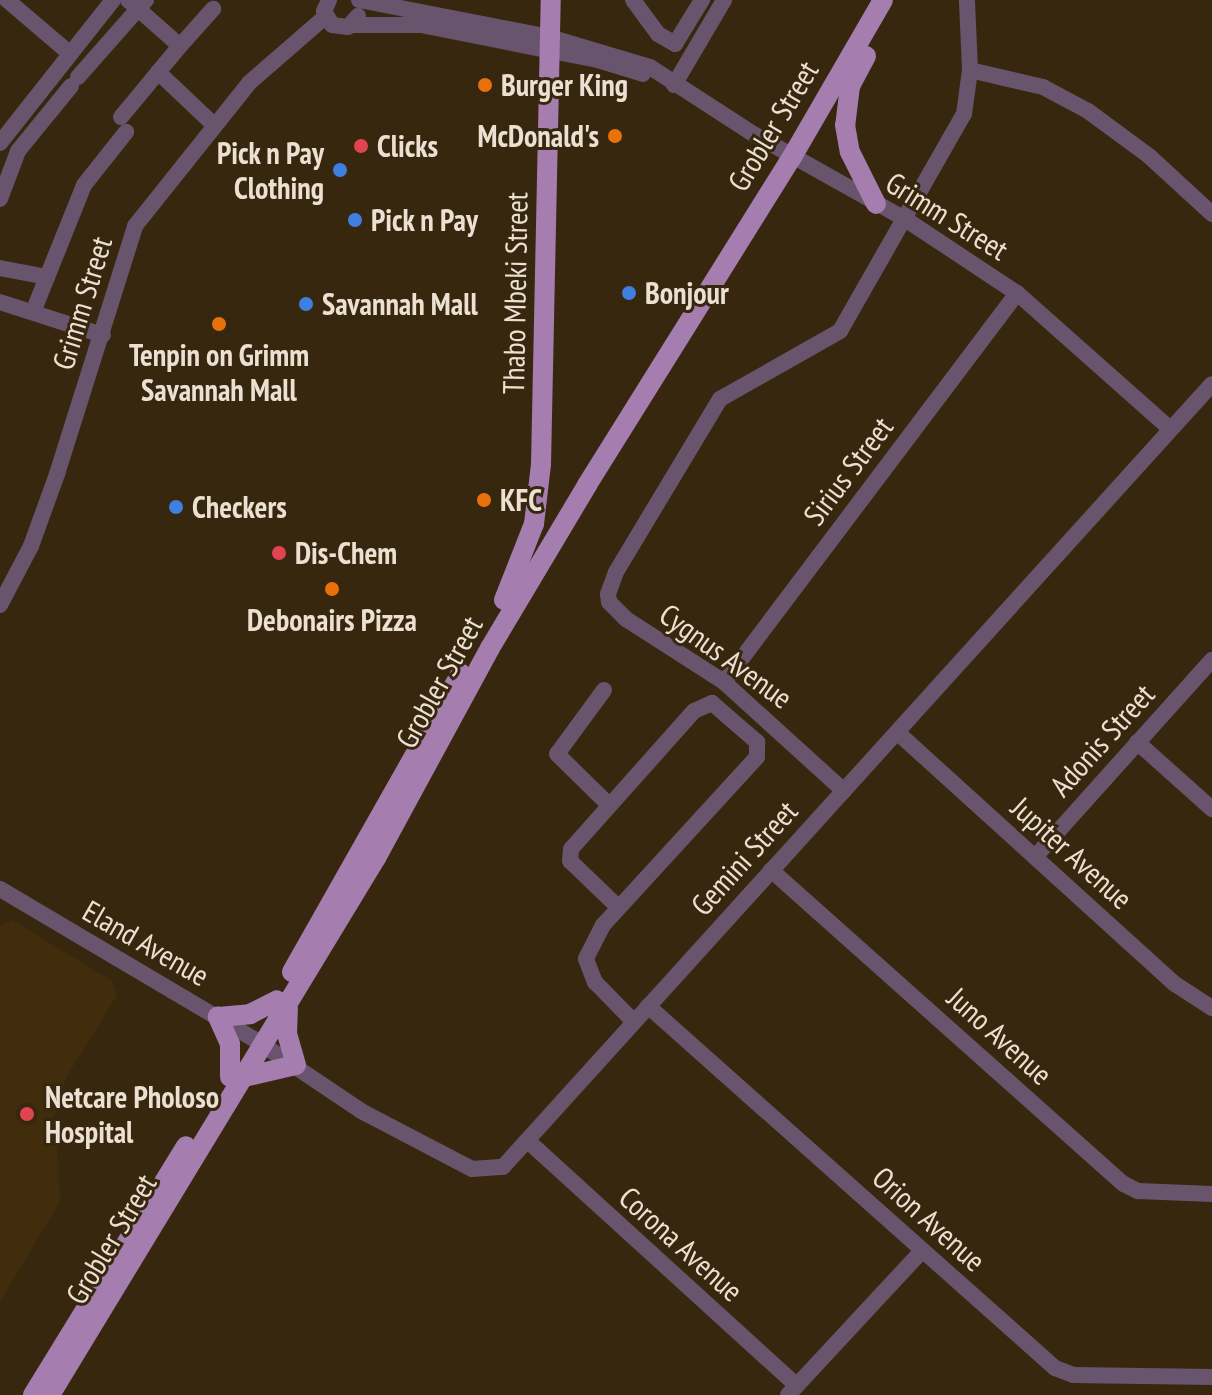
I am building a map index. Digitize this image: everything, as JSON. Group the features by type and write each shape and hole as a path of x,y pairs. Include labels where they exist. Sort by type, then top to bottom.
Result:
{"main road":[{"name":"Thabo Mbeki Street","path":"515,584 534,524 541,464 551,0"},
{"name":"Grobler Street","path":"33,1395 376,858 481,663 587,485 792,157 882,1"},
{"path":"876,204 850,152 844,115 850,86 876,32 882,1"},
{"path":"481,663 487,640 515,584 587,485"},
{"name":"Grobler Street","path":"283,1002 515,584"},
{"path":"283,1002 287,1034 296,1065 237,1077 230,1044 218,1017 250,1014 283,1002"},
{"name":"Grobler Street","path":"50,1395 237,1077"}],"street":[{"path":"7,0 68,52"},
{"path":"1,139 68,52 113,0"},
{"path":"353,25 359,9 357,0"},
{"name":"Grimm Street","path":"357,0 548,43 672,84 792,157 905,219 1017,293 1170,429"},
{"path":"633,0 658,34 675,44 697,2"},
{"path":"672,84 724,0"},
{"path":"905,219 964,114 970,70 967,0"},
{"path":"0,199 18,151 138,3 180,46"},
{"path":"33,312 84,185 158,72 213,9"},
{"name":"Grimm Street","path":"0,605 31,546 103,335 135,226 213,124 281,54 327,9 353,25 421,25 548,43"},
{"path":"970,70 1043,87 1088,111 1149,156 1212,214"},
{"path":"158,72 213,124"},
{"name":"Cygnus Avenue","path":"844,791 724,682 635,625 609,602 616,572 714,406 730,391 835,337 905,219"},
{"path":"0,268 47,277"},
{"name":"Sirius Street","path":"724,682 1017,293"},
{"path":"0,302 103,335"},
{"name":"Gemini Street","path":"259,1042 361,1111 472,1169 503,1167 529,1142 648,1006 1212,384"},
{"name":"Adonis Street","path":"1035,857 1212,660"},
{"path":"604,690 557,754 608,804"},
{"path":"618,907 569,855 608,804 704,704 721,708 757,742 754,762 618,907 596,936 586,965 595,982 634,1022"},
{"name":"Jupiter Avenue","path":"898,733 1193,1001 1212,1008"},
{"path":"1137,742 1212,809"},
{"name":"Juno Avenue","path":"771,870 1124,1184 1138,1191 1212,1194"},
{"name":"Eland Avenue","path":"0,889 259,1042"},
{"name":"Orion Avenue","path":"648,1006 922,1251 1065,1373 1212,1377"},
{"name":"Corona Avenue","path":"529,1142 792,1390"},
{"path":"792,1390 922,1251"}],"shaded area":[{"name":"Netcare Pholoso Hospital","path":"12,920 112,981 117,995 64,1081 62,1102 48,1126 56,1132 60,1201 0,1302 0,927"}],"place":[{"name":"Burger King","path":"485,85"},
{"name":"McDonald's","path":"615,136"},
{"name":"Clicks","path":"361,146"},
{"name":"Pick n Pay Clothing","path":"340,170"},
{"name":"Pick n Pay","path":"355,220"},
{"name":"Bonjour","path":"629,293"},
{"name":"Savannah Mall","path":"306,304"},
{"name":"Tenpin on Grimm Savannah Mall","path":"219,324"},
{"name":"KFC","path":"484,500"},
{"name":"Checkers","path":"176,507"},
{"name":"Dis-Chem","path":"279,553"},
{"name":"Debonairs Pizza","path":"332,589"},
{"name":"Netcare Pholoso Hospital","path":"27,1114"}]}
